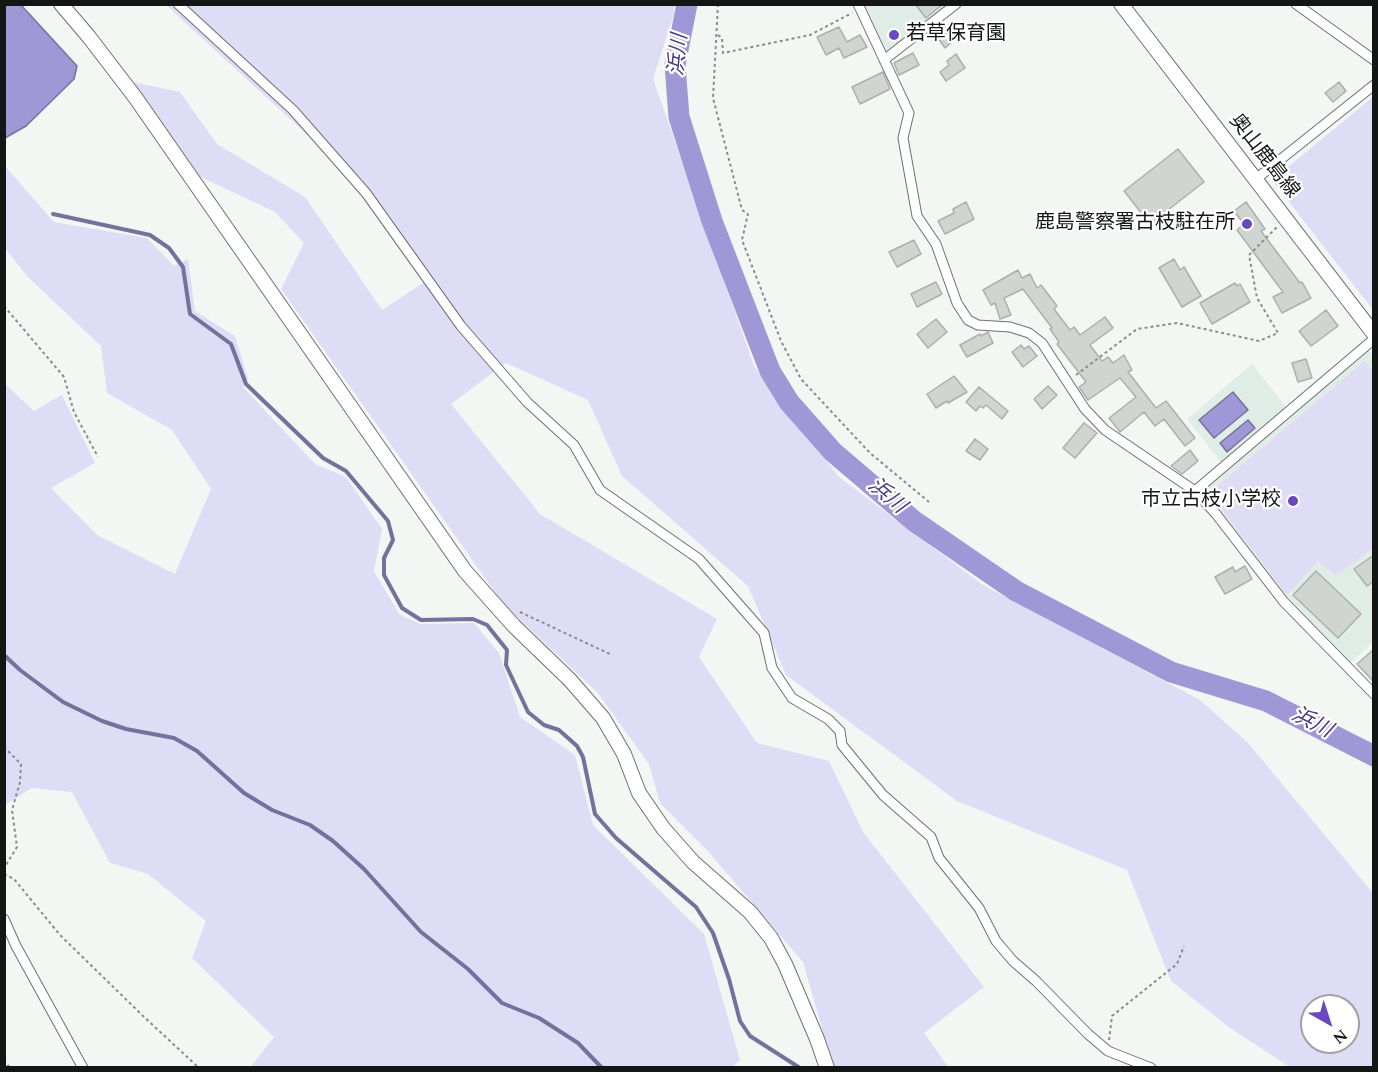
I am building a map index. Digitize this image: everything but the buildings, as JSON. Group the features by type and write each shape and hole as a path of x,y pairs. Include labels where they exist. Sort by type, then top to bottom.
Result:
{"street":[{"path":"61,4 135,97 465,571 514,626 570,680 603,718 624,754 639,793 663,828 693,862 750,912 771,938 813,1028 827,1068"},
{"path":"178,4 293,110 366,193 460,326 527,402 574,445 600,490 699,559 764,633 772,668 792,698 828,719 840,731 842,745 883,795 931,837 939,858 979,908 996,941 1013,961 1108,1051 1151,1068"},
{"path":"884,60 956,4"},
{"name":"奥山鹿島線","path":"1121,4 1374,334"},
{"path":"1296,4 1374,60"},
{"path":"859,6 909,112 903,138 917,216 936,244 957,303 968,320 978,325 1010,327 1029,333 1042,343 1086,409 1105,430 1195,491 1216,514 1284,602 1374,694"},
{"path":"1256,179 1374,85"},
{"path":"1195,491 1374,339"},
{"path":"4,919 16,946 83,1068"}],"path":[{"path":"718,4 713,98 742,210 748,214 742,240 781,341 801,379 870,453 929,502"},
{"path":"717,35 722,38 723,53 810,35 859,6"},
{"path":"1067,382 1137,329 1177,323 1259,341 1278,333 1257,298 1249,255 1285,218"},
{"path":"4,306 64,377 74,412 98,457"},
{"path":"516,610 612,655"},
{"path":"4,747 21,764 20,782 12,810 17,847 4,868"},
{"path":"4,874 14,879 68,943 199,1068"},
{"path":"1108,1051 1112,1016 1177,964 1184,946"},
{"path":"4,1060 10,1068"}],"shaded area":[{"path":"5,4 21,5 77,66 74,79 26,126 5,138"},
{"name":"若草保育園","path":"863,4 952,5 886,56"},
{"path":"166,5 674,5 674,14 653,79 754,366 839,477 983,585 1200,700 1249,744 1373,893 1373,1067 1290,1067 1230,1028 1171,981 1127,870 957,801 786,675 748,586 622,476 588,400 506,363 451,404 540,514 717,619 699,657 757,743 829,761 863,832 984,987 924,1033 948,1067 833,1067 803,962 706,849 660,803 649,764 597,692 504,605 281,289 304,243 275,212 199,176 133,82 180,92 217,144 305,197 382,310 432,277 313,140"},
{"path":"1373,97 1373,310 1272,180"},
{"path":"4,165 54,222 147,238 174,266 188,259 195,311 235,336 248,379 243,387 315,464 346,477 382,529 374,571 399,614 420,624 474,623 499,653 520,717 575,755 593,825 704,934 740,1060 732,1067 254,1067 252,1065 274,1037 192,958 206,921 148,874 110,863 72,792 32,788 5,805 5,384 34,411 62,395 95,463 51,488 97,535 175,574 211,489 172,430 107,393 101,346 27,276 5,248"},
{"name":"市立古枝小学校","path":"1369,351 1373,356 1373,642 1350,663 1287,600 1204,491 1227,470 1187,419 1252,364 1292,414"},
{"name":"市立古枝小学校","path":"1365,361 1374,372 1373,548 1336,576 1318,561 1287,595 1209,493"},
{"path":"1233,392 1248,410 1214,438 1199,420"},
{"path":"1248,420 1255,428 1227,452 1220,443"}],"waterway":[{"name":"浜川","path":"687,4 675,65 679,117 712,221 770,371 789,402 833,452 914,521 1016,591 1171,672 1266,701 1374,756"},
{"path":"53,214 150,235 169,248 183,267 190,314 231,344 246,384 323,458 346,471 388,521 393,540 384,558 384,575 402,608 421,620 473,619 487,625 507,650 506,665 528,712 544,725 559,730 577,746 583,757 595,814 616,838 696,907 713,933 729,979 740,1021 750,1036 800,1068"},
{"path":"4,655 63,702 102,721 126,729 174,738 197,751 244,793 272,810 310,825 333,841 364,869 421,932 468,969 502,1003 539,1018 578,1043 602,1068"}],"place":[{"name":"若草保育園","path":"894,35"},
{"name":"鹿島警察署古枝駐在所","path":"1247,224"},
{"name":"市立古枝小学校","path":"1293,501"}]}
